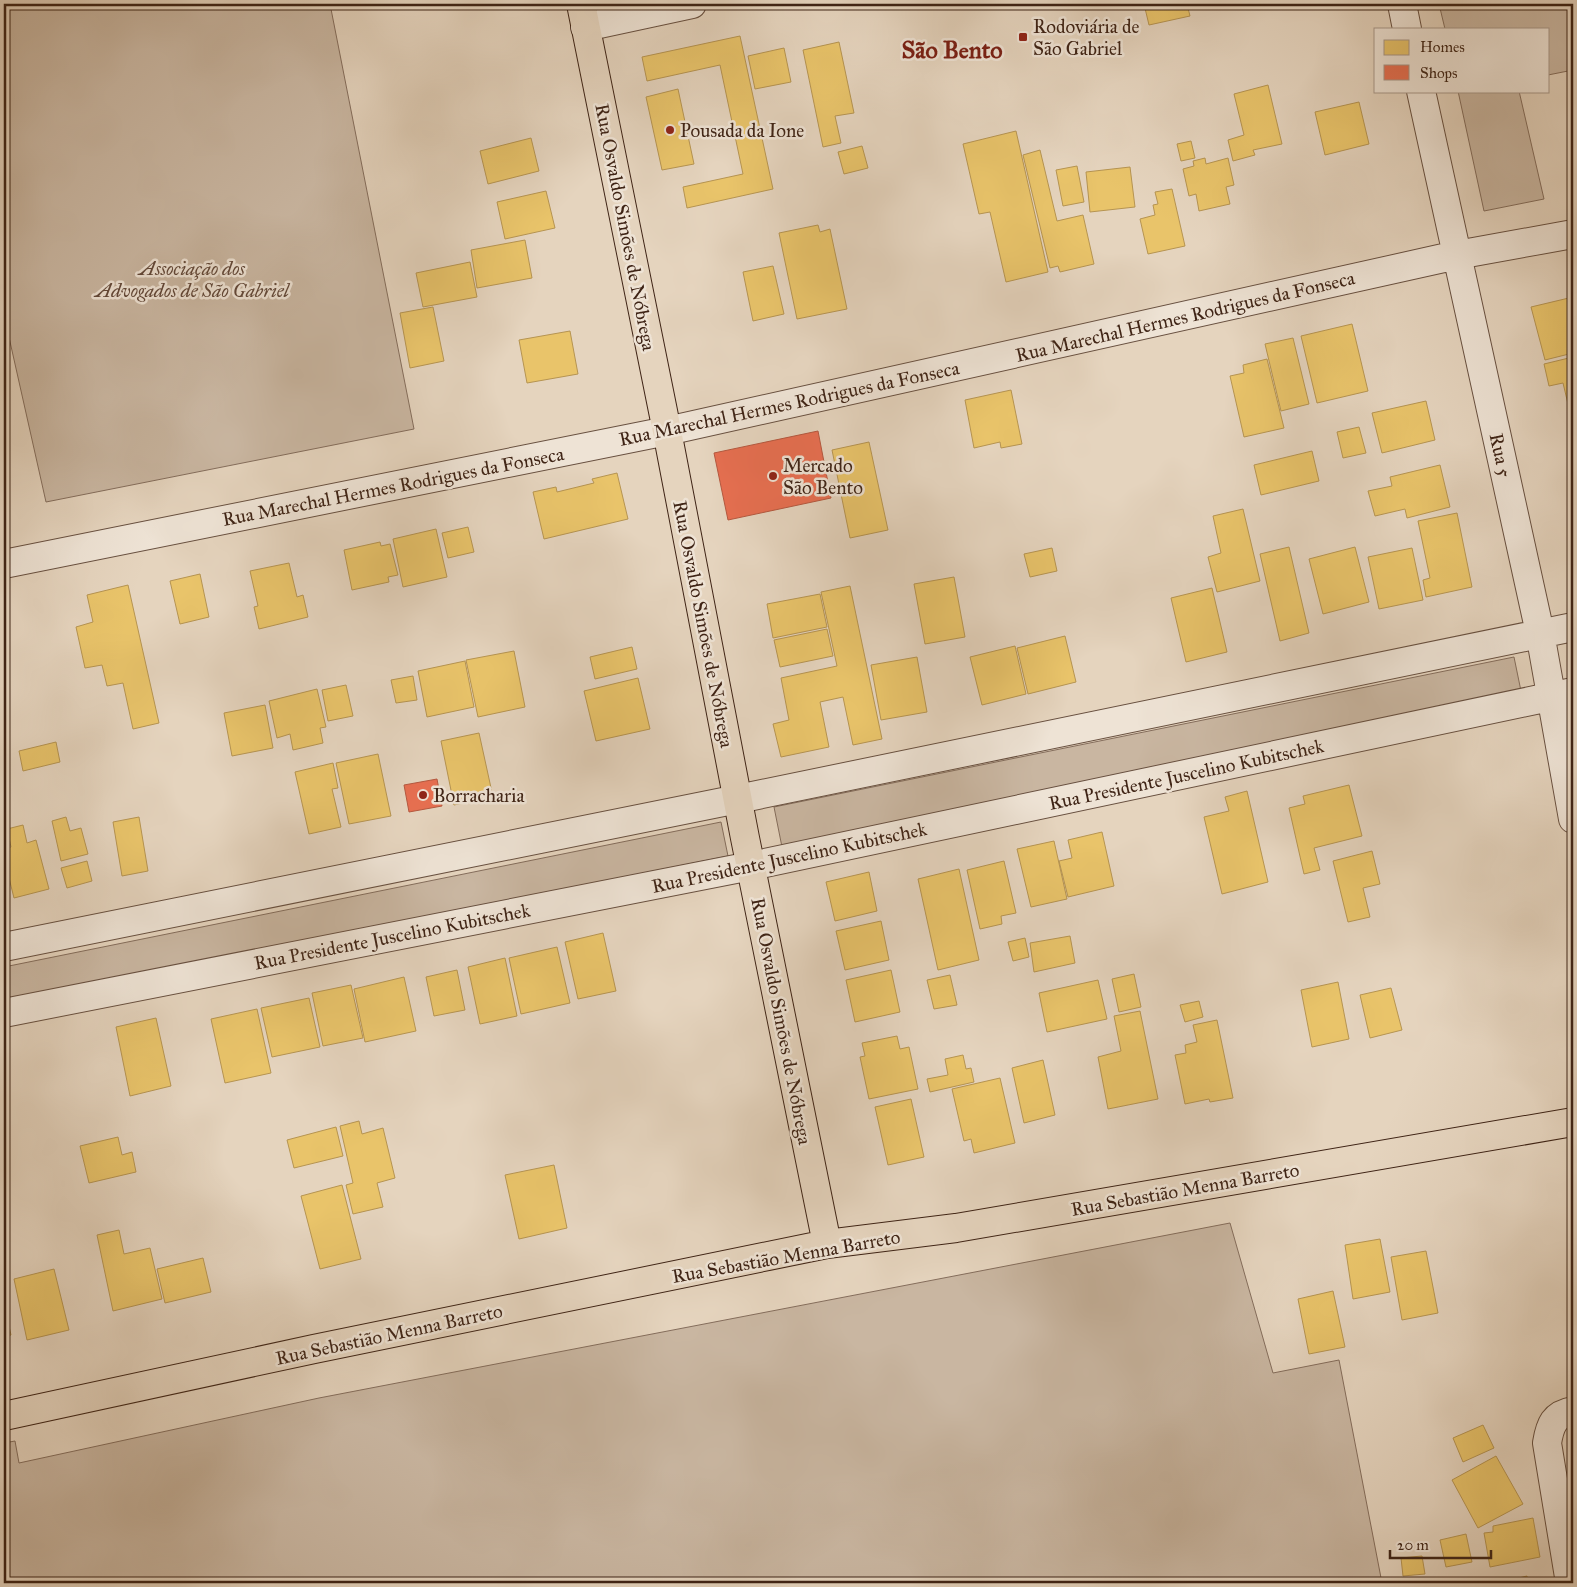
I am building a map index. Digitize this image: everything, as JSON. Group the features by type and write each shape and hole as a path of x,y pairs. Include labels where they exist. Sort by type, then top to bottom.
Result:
{"main road":[{"name":"Rua Osvaldo Simões de Nóbrega","path":"583,15 827,1244"},
{"name":"Rua Sebastião Menna Barreto","path":"4,1416 827,1244 956,1228 1573,1122"}],"street":[{"path":"583,15 692,4"},
{"path":"1402,4 1407,28"},
{"name":"Rua 5","path":"1421,92 1540,633 1562,695 1573,819"},
{"name":"Rua Marechal Hermes Rodrigues da Fonseca","path":"4,564 667,431 1457,255 1573,234"},
{"path":"4,946 738,799 1573,626"},
{"name":"Rua Presidente Juscelino Kubitschek","path":"4,1013 751,866 1562,695"},
{"path":"1570,1583 1547,1443 1549,1429 1554,1419 1563,1413 1573,1411"}],"green space":[{"name":"Associação dos Advogados de São Gabriel","path":"4,4 330,4 414,429 46,502 4,315"},
{"path":"1439,4 1573,4 1573,70 1550,75 1550,28 1445,28"},
{"path":"1458,92 1519,92 1544,199 1484,211"},
{"path":"1514,657 1522,696 782,847 774,807"},
{"path":"721,822 728,856 4,1002 4,967"},
{"path":"1230,1223 1273,1373 1339,1360 1382,1583 4,1583 4,1443 15,1441 19,1463 319,1398"}],"building: Homes":[{"path":"1144,4 1187,4 1190,16 1149,25"},
{"path":"740,36 773,189 687,208 683,187 743,174 720,65 647,81 642,57"},
{"path":"839,42 854,113 835,116 841,143 823,147 803,50"},
{"path":"784,48 791,82 755,89 748,56"},
{"path":"1268,85 1282,144 1253,150 1255,155 1233,161 1228,140 1244,135 1234,94"},
{"name":"Pousada da Ione","path":"678,89 694,164 662,170 646,97"},
{"path":"1359,102 1369,144 1325,155 1315,112"},
{"path":"1016,131 1048,272 1006,282 990,212 979,214 963,144"},
{"path":"531,138 539,171 488,184 480,151"},
{"path":"1191,141 1195,158 1181,161 1177,144"},
{"path":"862,146 868,168 844,174 838,152"},
{"path":"1040,150 1057,221 1083,215 1094,264 1060,272 1058,266 1050,268 1023,155"},
{"path":"1205,158 1206,164 1228,158 1234,185 1226,187 1230,204 1199,211 1196,194 1189,196 1183,169 1194,166 1193,161"},
{"path":"1077,166 1084,202 1063,206 1056,170"},
{"path":"1130,167 1135,207 1090,212 1086,172"},
{"path":"1172,189 1185,246 1148,254 1140,219 1155,215 1153,205 1158,204 1155,192"},
{"path":"546,191 555,228 505,239 497,202"},
{"path":"818,225 820,232 830,229 847,309 797,319 779,233"},
{"path":"525,240 532,278 477,288 471,250"},
{"path":"470,262 477,297 423,307 416,273"},
{"path":"773,266 784,314 753,321 743,272"},
{"path":"1573,297 1573,353 1545,360 1531,307"},
{"path":"433,307 444,361 410,368 400,313"},
{"path":"1352,324 1368,391 1317,403 1301,336"},
{"path":"570,331 578,374 527,383 519,340"},
{"path":"1293,338 1309,404 1281,411 1265,344"},
{"path":"1573,357 1573,425 1563,383 1549,386 1544,364"},
{"path":"1267,359 1284,428 1244,437 1230,376 1244,373 1243,365"},
{"path":"1011,390 1022,444 1001,448 1000,442 974,448 965,400"},
{"path":"1426,401 1435,440 1382,453 1372,413"},
{"path":"1359,427 1366,453 1343,458 1337,432"},
{"path":"869,442 888,530 850,538 832,450"},
{"path":"1312,451 1319,481 1261,495 1254,465"},
{"path":"1440,465 1450,507 1407,518 1405,509 1375,516 1368,491 1392,486 1390,477"},
{"path":"617,473 628,519 544,539 533,492 556,487 557,492 594,483 592,479"},
{"path":"1243,509 1260,581 1217,592 1208,557 1221,553 1213,516"},
{"path":"1457,513 1472,587 1426,597 1423,580 1430,578 1418,521"},
{"path":"468,527 474,552 448,558 442,533"},
{"path":"436,529 447,577 403,587 393,539"},
{"path":"380,542 381,546 390,544 398,575 388,577 389,582 352,590 344,550"},
{"path":"1289,547 1309,633 1280,641 1260,554"},
{"path":"1355,547 1369,602 1323,614 1309,559"},
{"path":"1052,548 1057,571 1030,577 1024,554"},
{"path":"1412,548 1423,600 1379,609 1368,557"},
{"path":"289,563 297,597 303,595 308,617 259,629 254,607 258,606 250,571"},
{"path":"200,574 209,617 180,624 170,581"},
{"path":"954,577 965,637 925,644 914,584"},
{"path":"128,585 159,723 133,729 123,683 107,686 102,665 85,668 76,627 93,622 87,595"},
{"path":"850,586 882,739 853,745 843,697 820,702 829,747 781,757 773,724 789,720 781,678 837,666 821,592"},
{"path":"1212,588 1227,652 1186,662 1171,598"},
{"path":"820,594 827,627 773,638 767,604"},
{"path":"827,629 833,656 780,667 774,640"},
{"path":"1065,636 1076,682 1028,694 1017,648"},
{"path":"1015,646 1026,694 982,705 970,657"},
{"path":"632,647 637,669 595,679 590,657"},
{"path":"514,651 525,707 478,717 466,660"},
{"path":"917,657 927,712 881,720 871,665"},
{"path":"465,661 474,707 427,717 418,671"},
{"path":"413,676 417,700 396,703 391,680"},
{"path":"638,678 650,729 596,741 584,691"},
{"path":"346,685 353,716 328,721 322,690"},
{"path":"317,689 326,727 320,728 323,743 293,750 290,734 277,738 269,701"},
{"path":"265,705 273,748 232,756 224,713"},
{"path":"479,733 493,797 454,805 441,741"},
{"path":"56,742 60,762 23,771 19,751"},
{"path":"378,754 391,816 349,824 336,763"},
{"path":"333,763 338,788 332,789 341,827 309,834 295,772"},
{"path":"1349,785 1362,836 1314,848 1320,870 1304,874 1289,808 1305,804 1303,796"},
{"path":"1247,791 1268,882 1222,894 1204,817 1229,811 1225,797"},
{"path":"66,817 70,831 81,828 88,854 61,861 52,821"},
{"path":"139,817 148,871 122,876 113,822"},
{"path":"23,825 27,843 36,840 49,889 14,898 4,858 4,849 11,847 7,829"},
{"path":"1102,832 1114,886 1068,897 1059,861 1072,858 1068,840"},
{"path":"1054,841 1067,899 1031,907 1017,849"},
{"path":"1372,851 1380,884 1363,888 1370,917 1348,922 1333,861"},
{"path":"87,861 92,881 67,888 61,868"},
{"path":"1004,861 1016,913 1001,916 1002,924 980,929 967,870"},
{"path":"959,869 979,960 938,970 918,879"},
{"path":"869,872 877,911 835,921 826,882"},
{"path":"881,921 889,960 845,970 836,931"},
{"path":"603,933 616,991 578,999 565,942"},
{"path":"1070,936 1075,963 1034,972 1030,943"},
{"path":"1025,938 1029,957 1013,961 1008,942"},
{"path":"557,947 570,1003 521,1014 509,958"},
{"path":"505,958 517,1016 480,1024 468,967"},
{"path":"457,970 465,1010 434,1016 426,977"},
{"path":"891,970 900,1012 855,1022 846,980"},
{"path":"1134,974 1141,1007 1119,1012 1112,979"},
{"path":"950,975 957,1005 934,1009 927,980"},
{"path":"404,977 416,1031 365,1042 354,989"},
{"path":"1098,980 1107,1019 1047,1032 1039,993"},
{"path":"1338,982 1349,1039 1312,1047 1301,990"},
{"path":"351,985 363,1038 323,1046 312,993"},
{"path":"1391,988 1402,1030 1370,1038 1360,995"},
{"path":"309,998 320,1047 272,1057 261,1008"},
{"path":"1199,1001 1203,1017 1185,1022 1180,1005"},
{"path":"257,1009 271,1073 225,1083 211,1019"},
{"path":"1140,1011 1158,1099 1108,1109 1098,1057 1121,1051 1114,1016"},
{"path":"156,1018 171,1086 130,1096 116,1027"},
{"path":"1217,1020 1233,1098 1210,1102 1209,1099 1185,1104 1175,1055 1186,1053 1185,1045 1197,1042 1193,1025"},
{"path":"897,1036 900,1049 909,1047 918,1089 869,1099 860,1057 865,1056 862,1043"},
{"path":"963,1055 966,1069 971,1068 974,1082 930,1092 927,1079 948,1075 945,1059"},
{"path":"1043,1060 1055,1115 1024,1123 1012,1068"},
{"path":"1000,1078 1015,1143 974,1153 971,1139 964,1141 952,1089"},
{"path":"911,1099 924,1157 888,1165 875,1107"},
{"path":"359,1121 362,1134 383,1128 395,1178 377,1183 383,1207 353,1214 346,1185 353,1183 340,1126"},
{"path":"336,1127 343,1156 294,1168 287,1140"},
{"path":"118,1137 122,1155 132,1152 136,1172 89,1183 80,1146"},
{"path":"554,1165 567,1228 519,1239 505,1175"},
{"path":"342,1185 361,1259 320,1269 301,1196"},
{"path":"119,1230 124,1254 150,1248 162,1299 113,1311 97,1235"},
{"path":"1380,1239 1390,1292 1353,1299 1345,1245"},
{"path":"1426,1251 1438,1313 1402,1320 1391,1257"},
{"path":"203,1258 211,1292 165,1303 157,1269"},
{"path":"54,1269 69,1330 27,1340 14,1279"},
{"path":"1333,1291 1345,1347 1309,1354 1298,1299"},
{"path":"4,1304 11,1335 4,1337"},
{"path":"1483,1425 1494,1448 1463,1462 1453,1438"},
{"path":"1496,1456 1523,1504 1478,1528 1452,1480"},
{"path":"1533,1518 1540,1557 1490,1567 1484,1533 1493,1532 1493,1526"},
{"path":"1466,1534 1472,1562 1446,1567 1440,1540"},
{"path":"1422,1556 1425,1574 1403,1576 1401,1558"},
{"path":"1527,1576 1528,1583 1498,1583"}],"building: Shops":[{"name":"Mercado São Bento","path":"818,431 831,498 728,520 714,453"},
{"name":"Borracharia","path":"437,779 442,806 409,812 404,785"}],"place":[{"name":"Rodoviária de São Gabriel","path":"1023,37"},
{"name":"Pousada da Ione","path":"670,130"},
{"name":"Mercado São Bento","path":"773,476"},
{"name":"Borracharia","path":"423,795"}],"district":[{"name":"São Bento","path":"952,50"}]}
